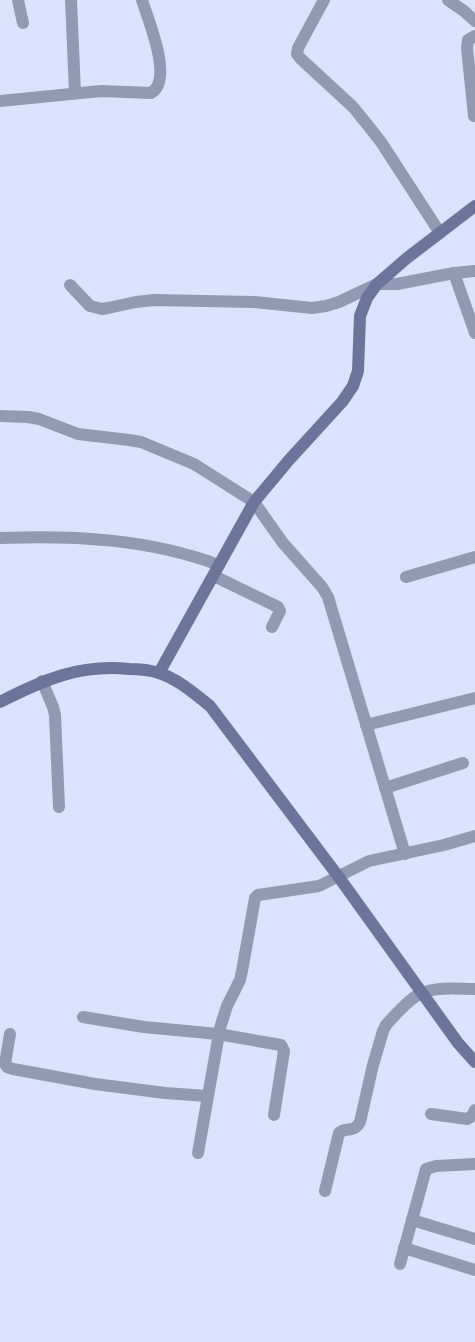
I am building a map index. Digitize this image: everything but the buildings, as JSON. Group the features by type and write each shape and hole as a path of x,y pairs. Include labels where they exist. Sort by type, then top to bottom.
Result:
{"street":[{"path":"18,0 24,23"},
{"path":"71,0 75,93"},
{"path":"0,101 101,91 151,93 156,90 158,86 161,61 142,0"},
{"path":"324,0 298,48 297,54 300,59 353,107 366,123 381,142 417,200 440,233"},
{"path":"449,0 475,21"},
{"path":"474,116 467,48 468,40 475,36"},
{"path":"70,285 90,306 102,309 154,300 254,302 312,308 339,302 377,284 407,258 475,206"},
{"path":"377,284 398,284 454,273 475,271"},
{"path":"454,273 475,333"},
{"path":"159,673 254,502 289,460 342,402 353,386 358,371 360,316 368,298 377,284"},
{"path":"0,416 39,419 78,434 141,442 194,464 254,502 283,543 326,593 405,854"},
{"path":"0,538 39,537 134,543 196,556 278,607 280,611 272,626"},
{"path":"406,577 475,558"},
{"path":"0,702 45,689 72,672 93,668 115,667 139,669 159,673 196,694 210,706 417,996 475,1062"},
{"path":"45,689 53,706 55,716 59,807"},
{"path":"366,725 475,698"},
{"path":"385,788 463,763"},
{"path":"198,1154 218,1034 227,1006 240,980 255,898 258,895 319,886 369,861 444,845 475,836"},
{"path":"326,1191 339,1133 342,1130 354,1130 360,1122 373,1065 384,1028 417,996 439,989 475,989"},
{"path":"83,1017 144,1027 218,1034 278,1044 283,1047 284,1052 274,1115"},
{"path":"10,1034 5,1064 7,1067 13,1069 94,1084 165,1093 208,1096"},
{"path":"431,1114 467,1119 472,1116 475,1110"},
{"path":"400,1264 426,1168 475,1164"},
{"path":"412,1220 475,1239"},
{"path":"404,1248 475,1270"}]}
